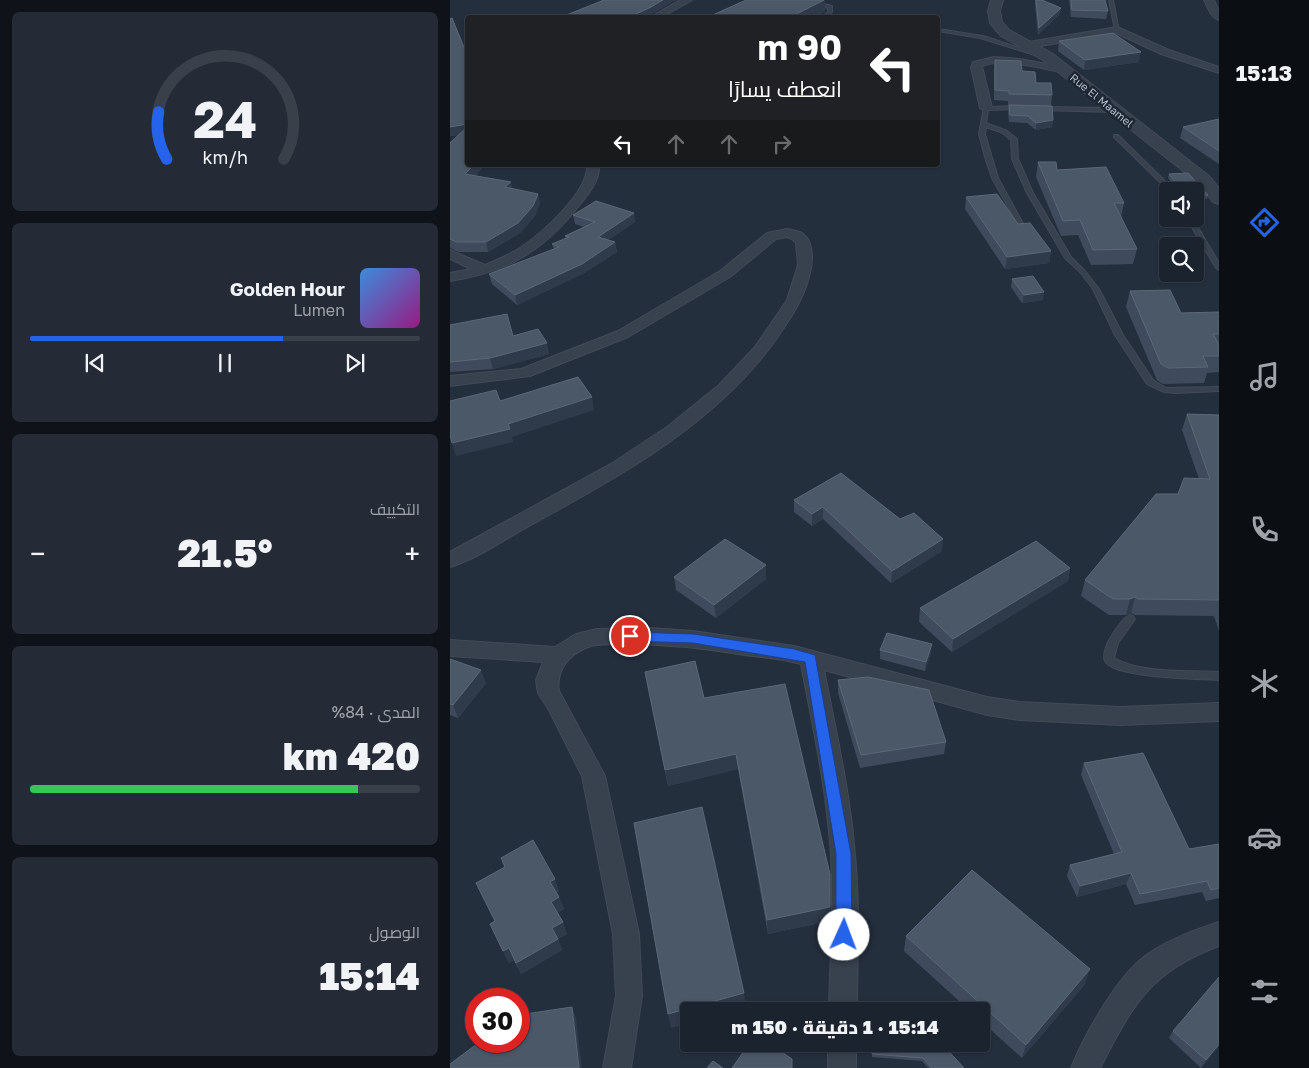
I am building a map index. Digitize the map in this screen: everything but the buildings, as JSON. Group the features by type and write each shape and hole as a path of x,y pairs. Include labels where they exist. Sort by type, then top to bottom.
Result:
{"street":[{"path":"659,15 687,0"},
{"name":"Rue El Maamel","path":"997,0 994,11 996,23 1005,33 1029,45 1065,70 1202,179 1219,199"},
{"path":"1209,0 1219,17"},
{"path":"1029,45 1117,30 1158,49 1219,70"},
{"path":"986,108 976,68 977,64 981,61 1014,62 1065,70"},
{"path":"450,277 484,270 514,259 536,244 563,218 591,179 594,172 593,167"},
{"path":"450,381 524,373 565,358 623,334 669,308 725,274 772,236 792,234 804,244 806,259 802,281 794,300 749,364 723,389 686,421 638,455 560,501 450,560"},
{"path":"450,254 484,270"},
{"path":"617,1068 629,996 626,934 593,776 557,704 549,693 547,680 551,668 559,655 570,647 583,640 597,637 650,636 693,639 794,654 961,700 1020,711 1121,716 1219,712"},
{"path":"450,648 559,655"},
{"path":"811,658 843,854 845,904 843,1002"},
{"path":"1085,1068 1139,979 1153,966 1175,952 1219,934"},
{"path":"842,1052 842,1068"}],"lane":[{"path":"803,0 830,7 830,12 826,15"},
{"path":"1111,0 1117,30"},
{"path":"940,30 981,37 1048,57"},
{"path":"1024,231 995,178 982,134 986,108 1028,108"},
{"path":"1037,108 1113,110"},
{"path":"983,124 1005,132 1014,139 1015,159 1030,193 1068,258 1083,272 1096,289 1119,335 1150,382 1164,390 1219,389"},
{"path":"1116,136 1163,182"},
{"path":"1195,227 1219,268"},
{"path":"1130,619 1113,642 1109,651 1109,660 1116,666 1148,671 1219,676"}],"route":[{"path":"630,636 693,639 811,658 843,854 844,935"}]}
